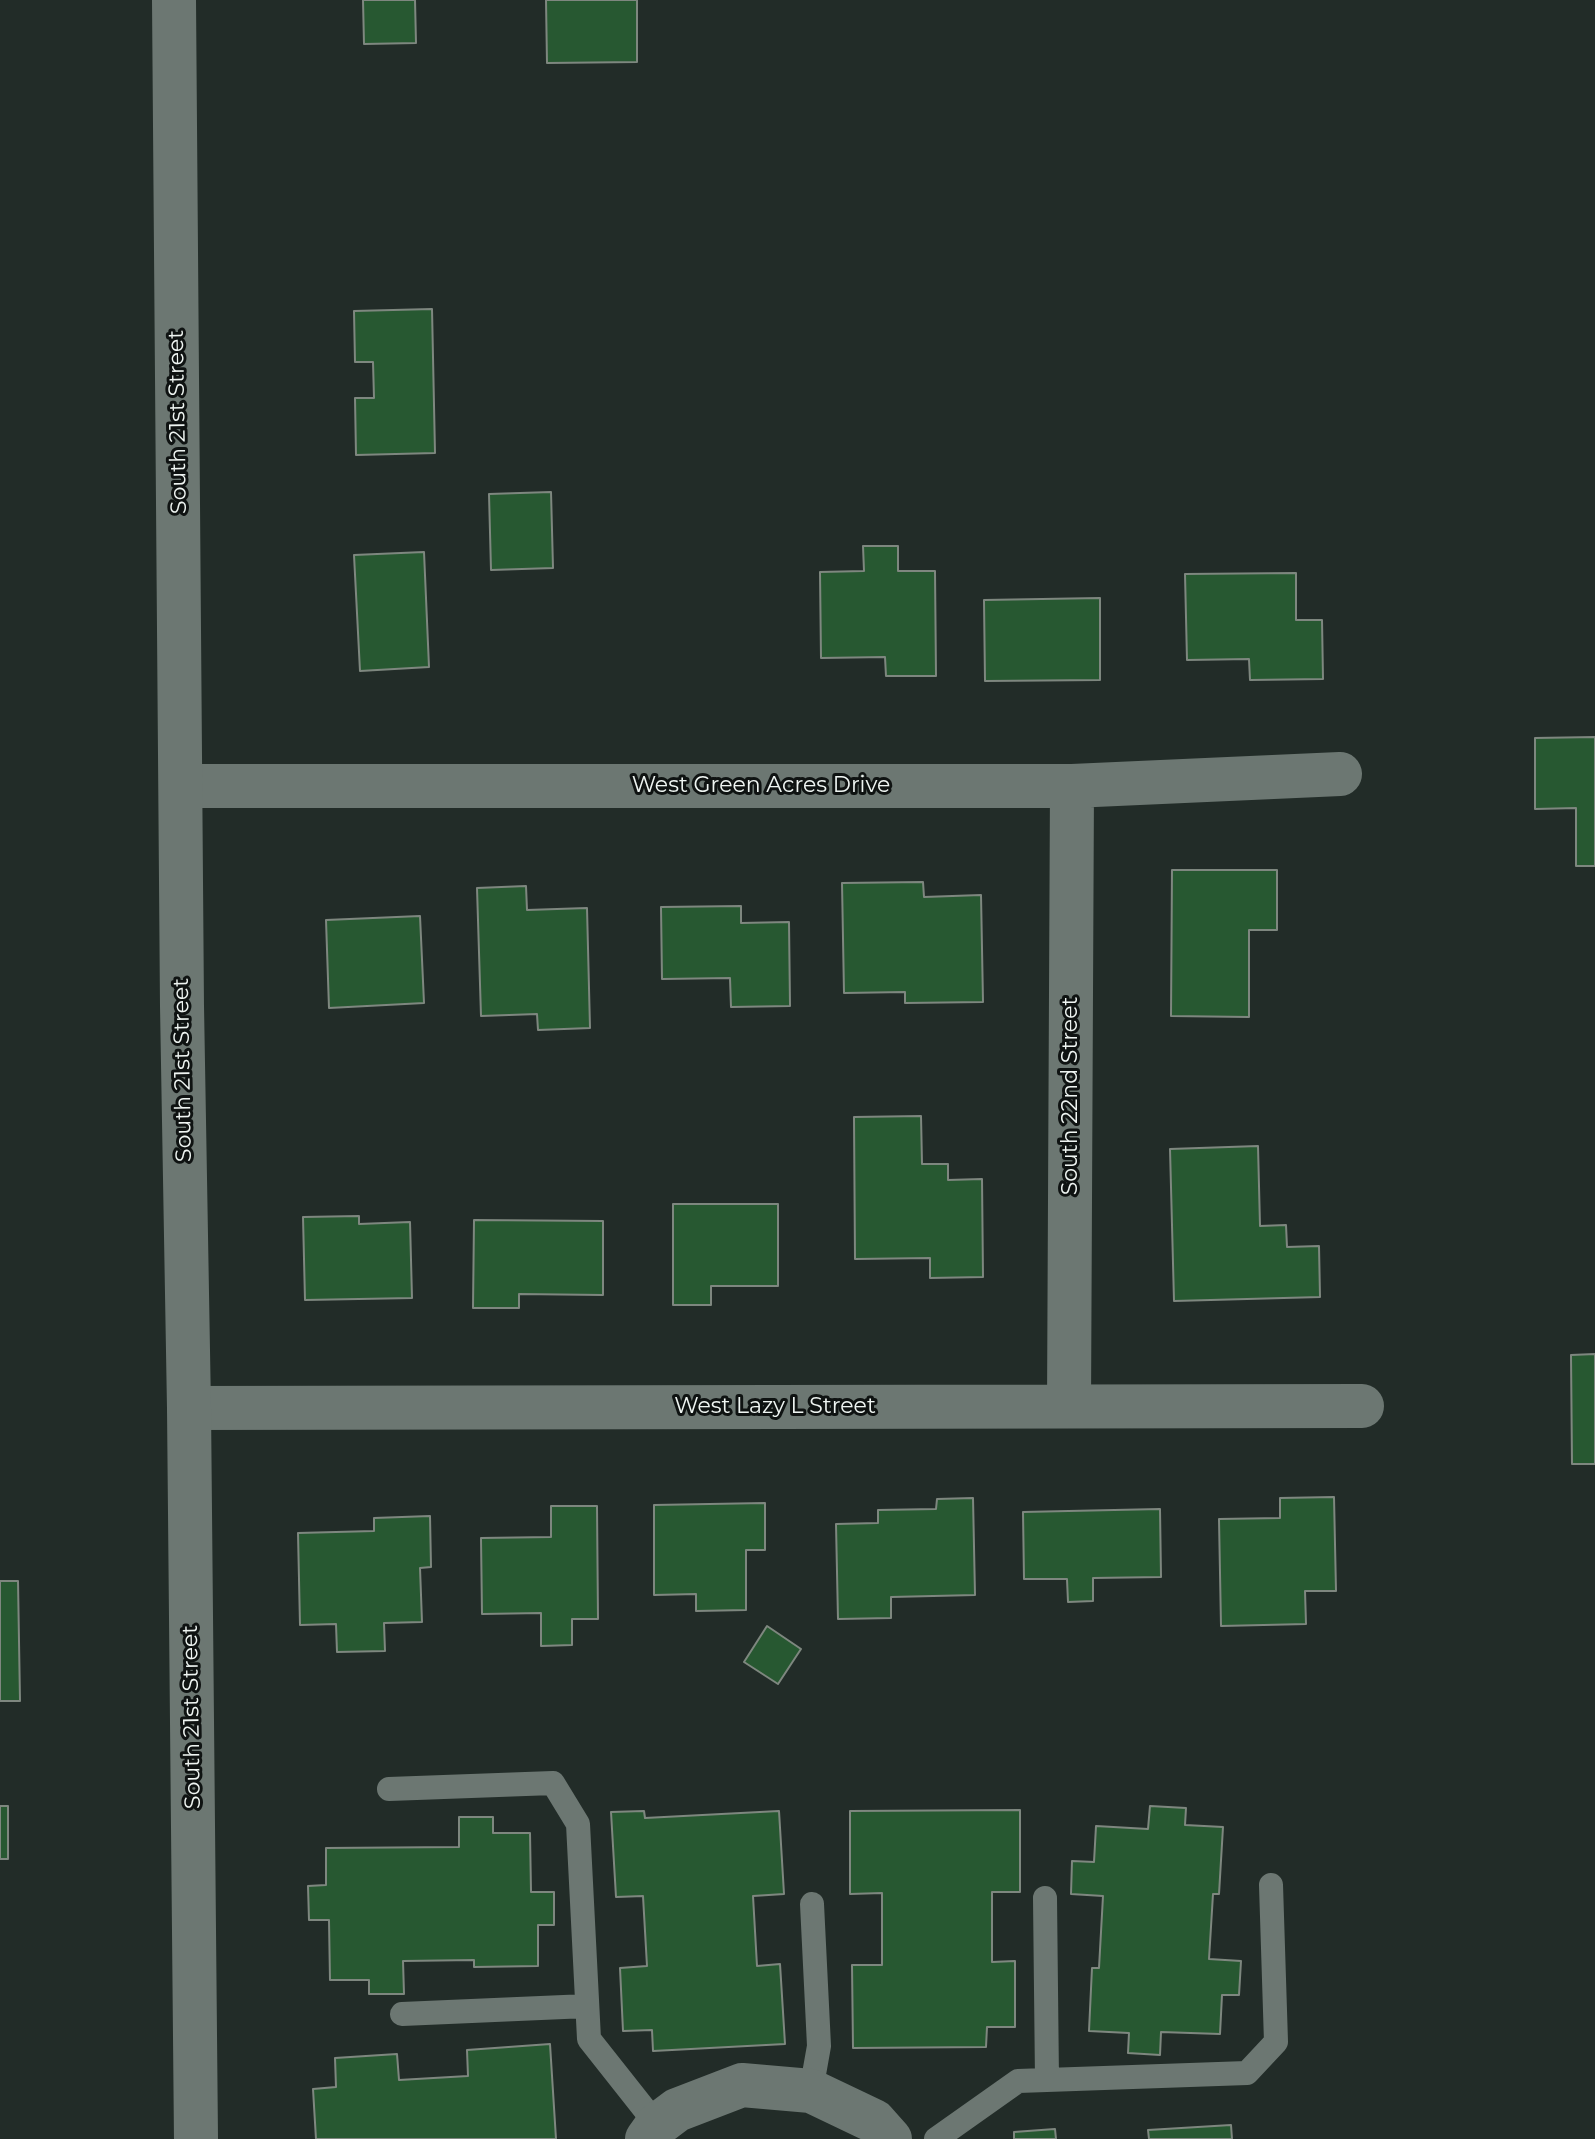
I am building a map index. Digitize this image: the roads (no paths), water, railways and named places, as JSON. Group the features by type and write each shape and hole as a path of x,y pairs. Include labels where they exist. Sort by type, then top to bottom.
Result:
{"street":[{"name":"South 21st Street","path":"174,0 182,1022 196,2139"},
{"name":"West Green Acres Drive","path":"181,786 1072,786 1340,774"},
{"name":"South 22nd Street","path":"1069,1406 1072,786"},
{"name":"West Lazy L Street","path":"189,1408 1362,1406"},
{"path":"652,2132 677,2110 742,2085 811,2091 874,2121 890,2139"}],"lane":[{"path":"389,1789 553,1783 578,1824 589,2039 652,2132"},
{"path":"936,2139 1018,2081 1247,2073 1276,2042 1271,1885"},
{"path":"1045,1898 1047,2080"},
{"path":"811,2091 819,2046 812,1904"},
{"path":"402,2014 587,2006"}]}
